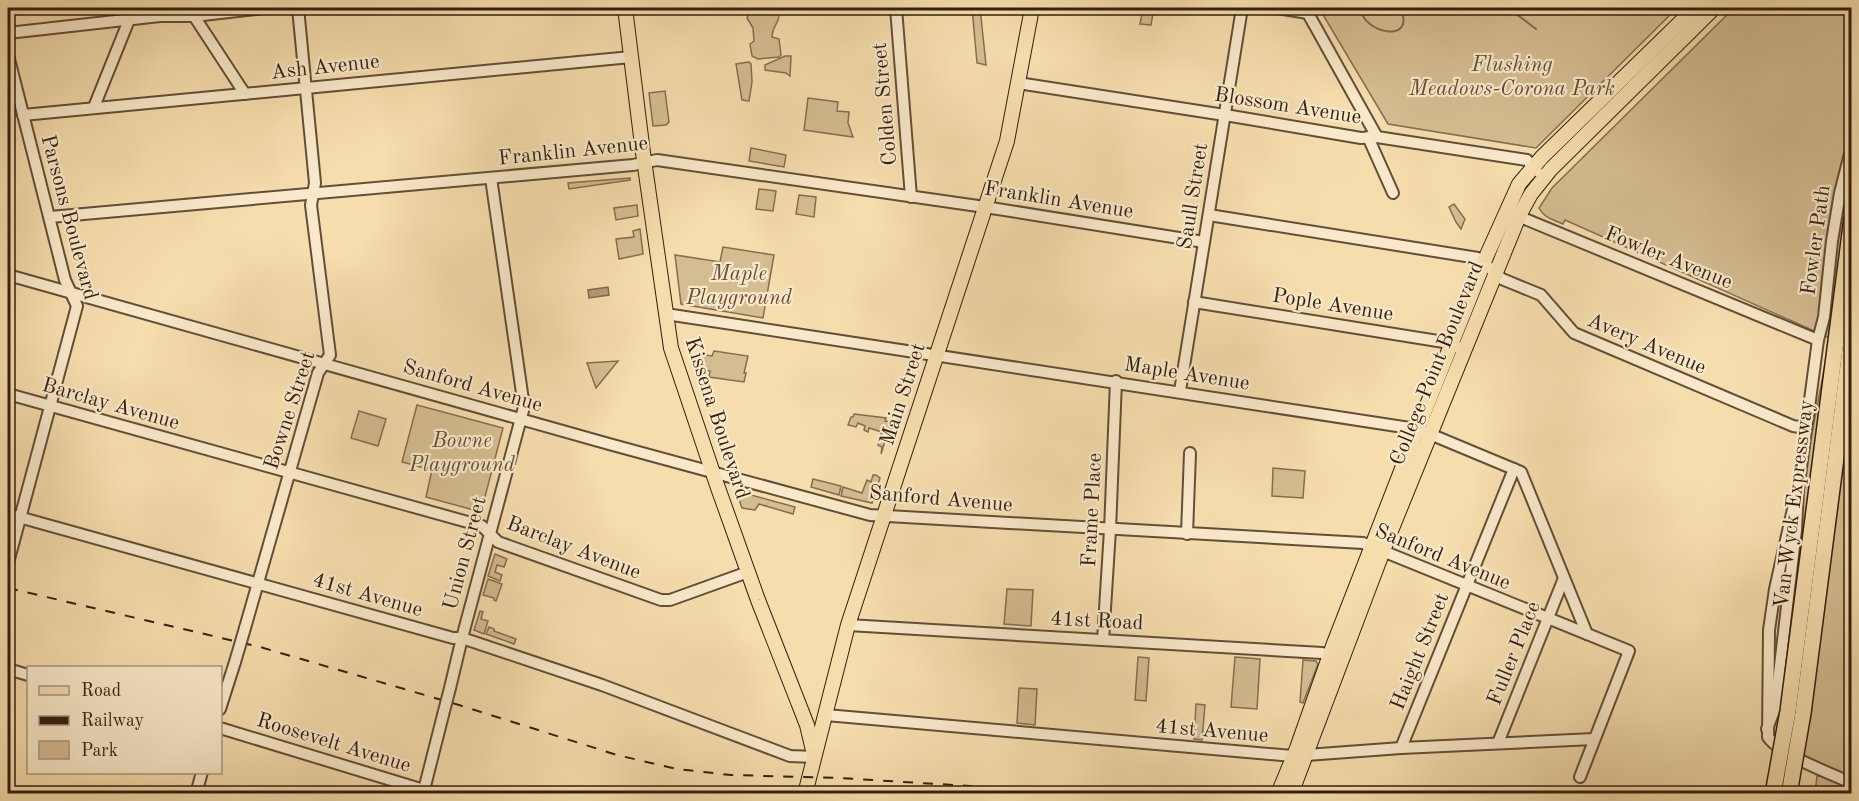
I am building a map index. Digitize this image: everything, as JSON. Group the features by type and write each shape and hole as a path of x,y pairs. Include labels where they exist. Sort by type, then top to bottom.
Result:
{"highway":[{"name":"Van Wyck Expressway","path":"1773,794 1788,711 1851,218"},
{"name":"Van Wyck Expressway","path":"1789,794 1799,739 1851,334"}],"main road":[{"name":"Kissena Boulevard","path":"625,8 671,348 772,639 807,725 814,757"},
{"name":"Main Street","path":"805,794 848,625 1006,141 1032,8"},
{"name":"College Point Boulevard","path":"1423,432 1464,350 1495,273 1519,184 1533,166 1695,8"},
{"name":"College Point Boulevard","path":"1278,794 1299,756 1423,432 1450,345 1484,263 1512,214 1543,178 1714,8"},
{"name":"College Point Boulevard","path":"1291,794 1299,756"}],"street":[{"path":"8,33 129,20 160,12 194,16 265,8"},
{"name":"Bowne Street","path":"222,703 318,373 330,355 311,205 315,183 298,8"},
{"name":"Colden Street","path":"896,8 911,197"},
{"name":"Saull Street","path":"1180,391 1242,8"},
{"path":"1277,8 1306,10 1372,137 1393,193"},
{"path":"194,16 245,94"},
{"path":"94,107 129,20"},
{"name":"Parsons Boulevard","path":"8,56 65,280 77,306 8,563"},
{"name":"Ash Avenue","path":"23,115 631,57"},
{"name":"Blossom Avenue","path":"1018,83 1360,138 1372,137 1527,160 1533,166"},
{"name":"Fowler Path","path":"1851,146 1840,193 1824,317 1818,340 1798,490 1796,530 1775,708 1768,733 1773,744 1786,752 1851,783"},
{"name":"Franklin Avenue","path":"50,217 491,178 657,160 985,207 1204,242"},
{"path":"1533,166 1543,178"},
{"name":"Union Street","path":"423,792 524,407 491,178"},
{"name":"Fowler Avenue","path":"1512,214 1818,340"},
{"name":"Avery Avenue","path":"1209,215 1478,258 1502,279 1541,295 1574,333 1793,426 1806,428"},
{"name":"Sanford Avenue","path":"8,275 870,514 1358,543 1629,651 1594,739"},
{"name":"Pople Avenue","path":"1194,302 1444,342 1464,350"},
{"name":"Maple Avenue","path":"666,314 937,353 1423,432 1514,469"},
{"name":"Frame Place","path":"1103,640 1116,381"},
{"name":"Barclay Avenue","path":"8,394 482,526 498,542 661,600 670,600 748,572"},
{"path":"1187,534 1190,453"},
{"path":"1514,469 1521,472 1587,634"},
{"name":"Haight Street","path":"1401,748 1514,469"},
{"name":"41st Avenue","path":"8,514 453,638 462,638 602,685 790,756 814,757"},
{"name":"Fuller Place","path":"1498,743 1564,578"},
{"name":"41st Road","path":"848,625 1322,653 1336,657"},
{"path":"8,669 27,675"},
{"name":"41st Avenue","path":"826,714 1299,756 1401,748 1594,739"},
{"name":"Roosevelt Avenue","path":"222,729 423,792 437,794"},
{"path":"1580,777 1594,739"},
{"path":"196,794 201,774"}],"green space":[{"path":"752,8 762,10 772,8 779,15 772,37 779,39 781,55 779,57 758,59 752,56 750,44 754,41 753,28 747,18"},
{"path":"972,8 980,8 986,65 977,63"},
{"path":"1143,8 1154,8 1151,25 1140,24"},
{"name":"Flushing Meadows-Corona Park","path":"1319,8 1677,8 1536,148 1388,124"},
{"name":"Flushing Meadows-Corona Park","path":"1734,8 1851,8 1851,793 1815,793 1817,776 1822,776 1806,767 1780,706 1802,486 1830,338 1565,220 1563,224 1543,214 1539,208 1552,188"},
{"path":"785,56 791,56 790,76 786,73 765,70 765,65"},
{"path":"749,62 752,82 749,101 742,100 736,64"},
{"path":"665,91 669,122 666,125 653,126 649,93"},
{"path":"808,98 838,102 837,111 849,112 848,123 853,137 804,130"},
{"path":"751,148 786,155 784,167 749,161"},
{"path":"630,178 630,180 569,189 568,183"},
{"path":"759,189 776,191 773,211 756,209"},
{"path":"799,195 816,197 814,217 796,214"},
{"path":"1454,204 1465,219 1461,229 1449,207"},
{"path":"637,205 638,216 616,220 614,208"},
{"path":"640,229 643,254 619,259 616,239 634,237 633,231"},
{"name":"Maple Playground","path":"723,247 774,255 763,318 681,304 675,255 720,262"},
{"path":"714,351 748,356 744,382 709,377 710,371 696,370 690,357 699,354 712,356"},
{"path":"618,361 596,388 587,363"},
{"name":"Bowne Playground","path":"417,405 503,428 481,512 426,497 432,470 402,462"},
{"path":"359,411 386,419 378,446 351,438"},
{"path":"854,414 886,418 885,421 894,422 894,424 890,423 889,427 893,429 892,432 895,432 893,440 886,438 881,454 882,447 878,445 882,432 869,428 868,432 864,430 865,426 858,423 856,427 848,425"},
{"path":"1273,468 1305,471 1303,498 1272,496"},
{"path":"873,475 880,478 872,503 841,496 843,487 862,493 867,480 871,482"},
{"path":"813,479 841,486 839,495 811,487"},
{"path":"736,491 795,507 793,514 759,504 755,510 742,508"},
{"path":"495,554 507,559 504,567 497,565 495,572 502,575 500,581 488,576"},
{"path":"488,579 502,584 496,601 494,598 483,595"},
{"path":"1007,589 1033,590 1031,626 1004,624"},
{"path":"480,611 483,612 481,619 488,621 484,634 474,630"},
{"path":"489,627 516,639 514,644 486,634"},
{"path":"1138,657 1149,658 1146,701 1135,700"},
{"path":"1235,657 1260,659 1257,709 1231,707"},
{"path":"1303,660 1316,661 1318,664 1303,703 1300,702"},
{"path":"1019,688 1037,689 1035,725 1017,723"},
{"path":"1196,704 1205,705 1202,740 1194,739"}],"shaded area":[{"path":"608,287 609,295 589,298 588,290"}],"waterway":[{"path":"1361,8 1363,17 1370,24 1387,31 1396,31 1402,27 1400,8"},
{"path":"1503,8 1519,16 1536,29"}],"railway":[{"path":"8,588 260,647 459,705 617,755 677,769 731,775 839,778 1101,794"},
{"path":"1546,794 1678,794"}]}
